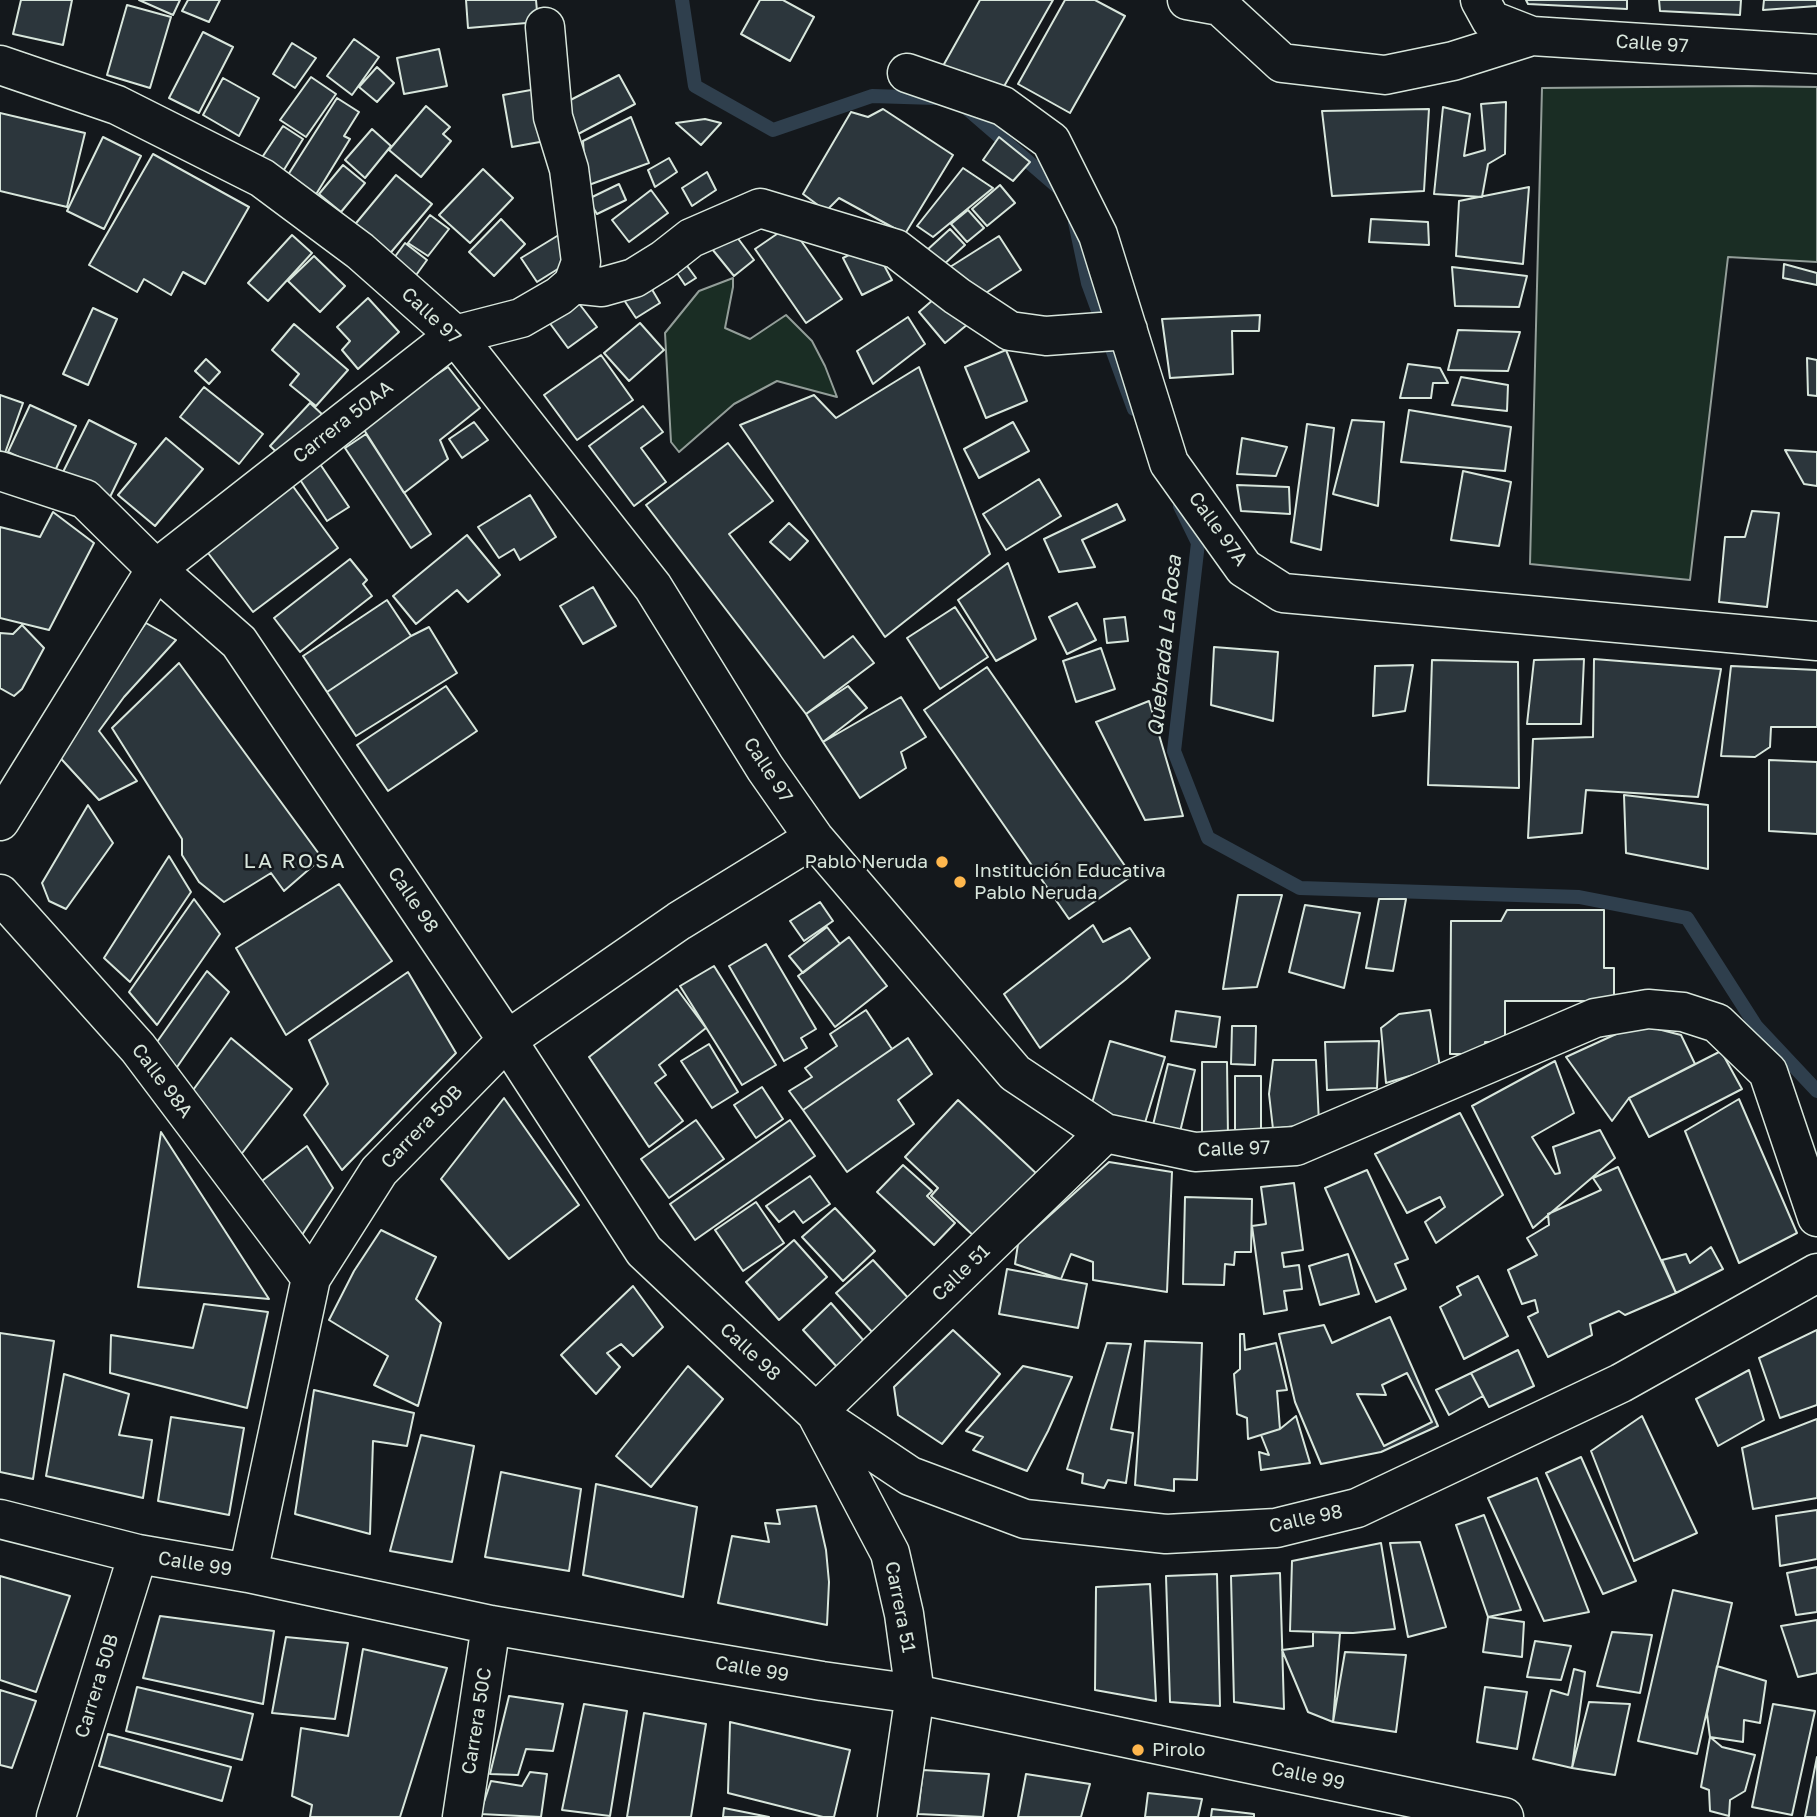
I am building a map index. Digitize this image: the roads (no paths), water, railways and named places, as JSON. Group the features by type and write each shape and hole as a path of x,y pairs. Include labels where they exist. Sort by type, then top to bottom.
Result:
{"street":[{"path":"1186,0 1220,6 1282,63 1385,75 1453,61 1532,36"},
{"name":"Calle 97","path":"1485,10 1532,36 1817,54"},
{"path":"545,26 553,117 569,169 581,262 573,284 602,287 634,278 691,238 760,208 896,249 957,296 1010,331 1046,336 1120,331"},
{"name":"Calle 97","path":"0,65 117,105 262,178 360,251 456,335 653,587 765,768 814,838 1016,1073 1105,1133 1195,1152 1296,1146 1595,1018 1648,1009 1683,1012 1717,1023 1768,1072 1817,1217"},
{"name":"Calle 97A","path":"907,73 1003,106 1051,141 1098,235 1120,331 1170,463 1244,568 1283,593 1817,641"},
{"name":"Carrera 50AA","path":"0,821 156,569 456,335 521,318 559,296 573,284"},
{"name":"Calle 98","path":"0,471 85,499 156,569 239,642 507,1040 643,1251 816,1413 910,1476 1025,1518 1166,1534 1276,1528 1357,1508 1620,1383 1817,1273"},
{"name":"Carrera 50B","path":"248,1573 311,1278 379,1171 507,1040 679,921 814,838"},
{"name":"Calle 98A","path":"0,894 138,1048 311,1278"},
{"name":"Calle 51","path":"816,1413 1105,1133"},
{"name":"Carrera 51","path":"816,1413 890,1553 904,1614 915,1694 897,1817"},
{"name":"Calle 99","path":"0,1519 138,1554 248,1573 491,1625 821,1681 915,1694 1504,1817"},
{"name":"Carrera 50B","path":"57,1817 138,1554"},
{"name":"Carrera 50C","path":"462,1817 491,1625"}],"waterway":[{"name":"Quebrada La Rosa","path":"682,0 695,86 773,130 872,96 936,98"},
{"name":"Quebrada La Rosa","path":"964,106 1060,189"},
{"name":"Quebrada La Rosa","path":"1075,222 1088,283 1134,409"},
{"name":"Quebrada La Rosa","path":"1180,506 1198,543 1174,751 1208,838 1300,888 1579,897 1687,918 1756,1026 1817,1091"}],"place":[{"name":"Pablo Neruda","path":"942,862"},
{"name":"Institución Educativa Pablo Neruda","path":"960,882"},
{"name":"Pirolo","path":"1138,1750"}],"district":[{"name":"LA ROSA","path":"295,861"}]}
